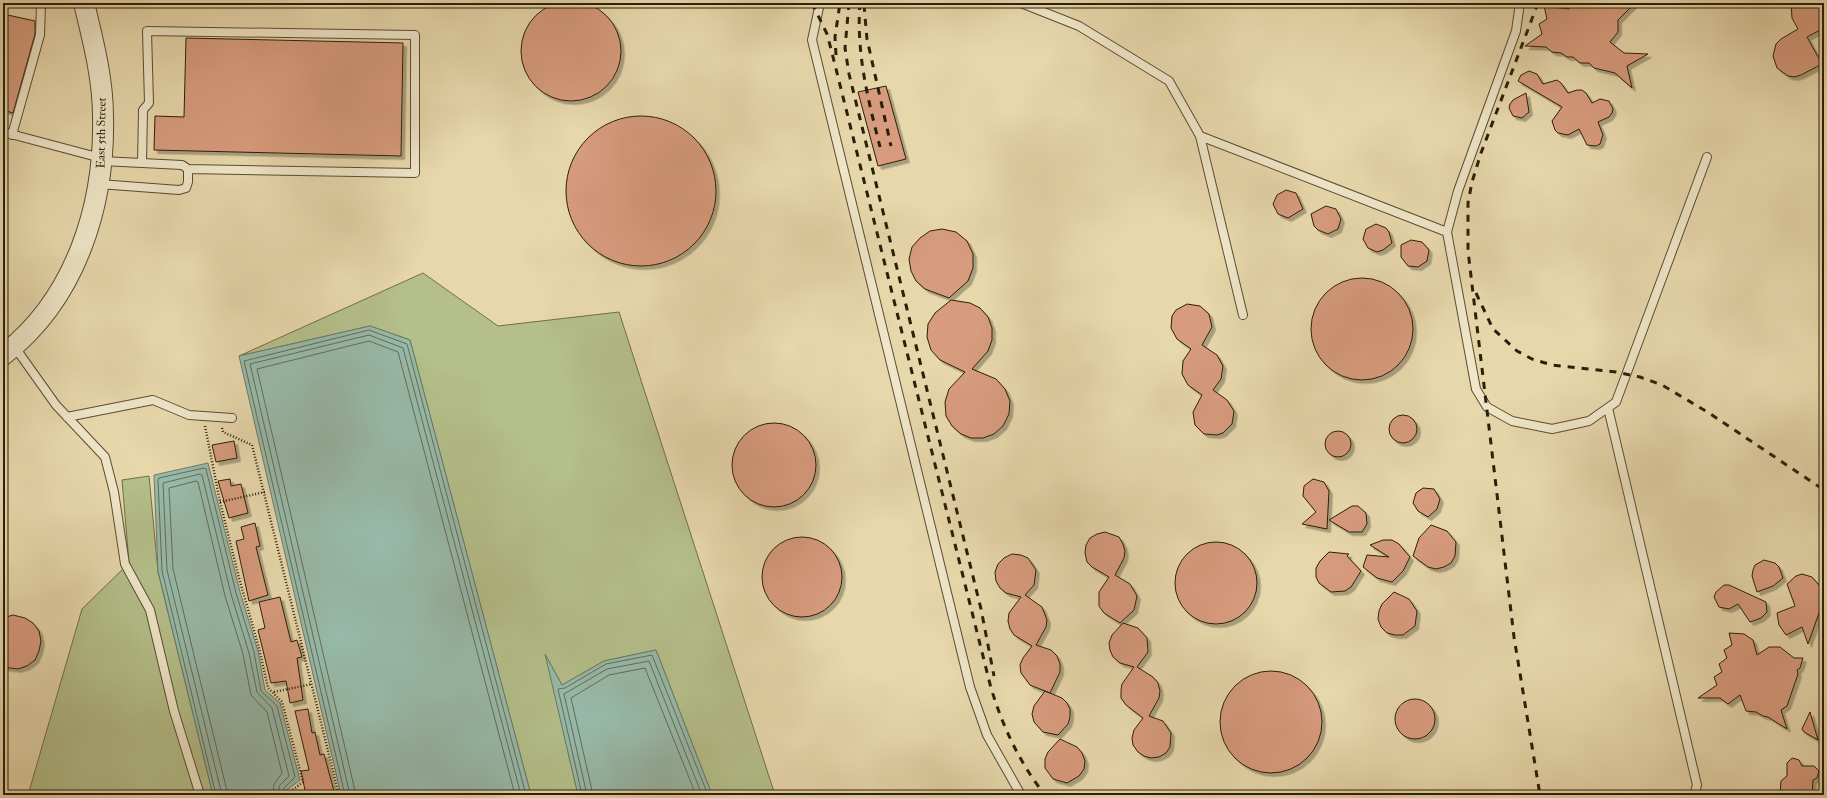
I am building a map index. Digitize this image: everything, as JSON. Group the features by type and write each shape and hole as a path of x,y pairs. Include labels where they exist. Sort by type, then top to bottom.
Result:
{"street":[{"name":"East 5th Street","path":"9,350 38,320 64,284 84,245 96,201 103,160 103,116 99,69 84,3"}],"lane":[{"path":"12,135 40,35 41,3"},
{"path":"820,3 812,40 970,687 987,735 1021,795"},
{"path":"1021,3 1079,26 1169,81 1200,136 1243,315"},
{"path":"1520,3 1516,31 1458,191 1447,232 1476,389 1487,407 1512,421 1552,429 1589,421 1616,402 1707,158"},
{"path":"3,132 103,160 142,163 182,165 188,169 415,173 415,35 147,31 149,103 143,110 142,163"},
{"path":"1200,136 1447,232"},
{"path":"99,184 179,190 186,188 188,182 188,169"},
{"path":"9,350 56,405 105,457 114,492 125,564 150,610 174,711 200,795"},
{"path":"68,417 153,400 189,415 232,418"},
{"path":"1608,408 1697,785 1694,795"}],"path":[{"path":"203,416 220,502 239,578 259,648 268,688 282,702 303,782 290,792 291,795"},
{"path":"220,418 223,432 252,445 265,492 339,795"},
{"path":"220,502 265,492"},
{"path":"273,692 312,684"}],"green space":[{"path":"423,273 498,326 619,312 775,795 712,795 656,650 604,661 562,685 546,656 578,795 531,795 410,340 370,326 239,356"},
{"path":"149,476 158,572 213,795 28,795 82,609 129,563 122,480"}],"water":[{"path":"370,326 410,340 531,795 341,795 239,356"},
{"path":"208,463 240,592 258,651 265,690 280,703 300,780 287,790 289,795 213,795 158,571 154,475"},
{"path":"656,650 712,795 578,795 545,654 562,685 604,661"}],"building":[{"path":"571,1 590,4 607,15 618,32 621,51 618,70 607,87 590,98 571,101 552,98 535,87 524,70 521,51 524,32 535,15 552,4"},
{"path":"1566,3 1635,3 1618,20 1618,32 1610,42 1624,53 1648,54 1627,66 1632,88 1615,73 1594,68 1589,63 1580,63 1573,57 1567,57 1561,53 1552,52 1546,47 1525,46 1542,34 1539,24 1547,19 1544,6 1569,9"},
{"path":"1791,3 1824,3 1824,28 1807,37 1822,64 1795,77 1788,76 1777,68 1773,56 1776,44 1781,39 1798,29 1792,18"},
{"path":"3,14 35,21 35,34 13,113 3,110"},
{"path":"186,38 403,43 401,156 154,150 155,116 184,117"},
{"path":"1529,71 1537,74 1543,84 1557,80 1568,93 1582,90 1586,93 1592,103 1600,99 1609,101 1613,109 1612,113 1609,117 1598,122 1603,135 1600,144 1596,146 1587,145 1579,129 1568,135 1558,133 1555,130 1552,121 1562,107 1518,81 1521,75"},
{"path":"886,86 906,159 878,166 858,92"},
{"path":"1526,93 1529,112 1522,118 1513,116 1509,108 1510,104 1513,100"},
{"path":"634,116 648,116 670,122 683,129 694,138 703,149 713,169 716,191 713,213 703,233 694,244 683,253 663,263 648,266 634,266 619,263 606,257 594,249 583,238 569,213 566,198 566,184 569,169 575,156 583,144 594,133 619,119"},
{"path":"1286,190 1296,193 1303,209 1288,218 1278,214 1273,204 1277,195"},
{"path":"1326,206 1336,209 1341,219 1338,229 1328,234 1318,230 1314,226 1311,214"},
{"path":"1376,224 1386,228 1389,232 1392,243 1383,250 1377,252 1368,248 1363,239 1366,229"},
{"path":"942,229 956,232 967,241 973,254 973,268 968,281 949,298 925,289 916,281 911,271 909,259 912,247 920,238 930,231"},
{"path":"1411,240 1422,242 1429,250 1427,261 1418,267 1408,266 1401,257 1401,245"},
{"path":"1362,278 1372,279 1391,286 1405,300 1412,319 1412,339 1405,358 1391,372 1372,379 1362,380 1352,379 1333,372 1319,358 1312,339 1311,329 1312,319 1319,300 1333,286 1352,279"},
{"path":"951,300 970,303 980,308 988,317 992,328 992,340 988,351 972,369 996,379 1005,389 1010,401 1009,414 1003,426 994,434 983,438 971,438 961,434 952,426 946,416 945,402 949,389 965,372 940,360 931,350 927,337 928,324 935,313"},
{"path":"1187,304 1200,306 1209,314 1212,327 1202,345 1217,355 1223,366 1221,379 1213,390 1227,400 1234,411 1232,424 1223,433 1217,435 1204,434 1195,425 1193,412 1202,395 1188,385 1182,374 1183,361 1191,349 1177,339 1171,328 1172,316 1176,310"},
{"path":"1403,415 1413,419 1417,429 1413,439 1403,443 1393,439 1389,429 1393,419"},
{"path":"774,423 790,426 804,435 813,449 816,465 813,481 804,495 790,504 774,507 758,504 744,495 735,481 732,465 735,449 744,435 758,426"},
{"path":"1338,431 1348,434 1351,444 1348,454 1338,457 1328,454 1325,444 1328,434"},
{"path":"234,441 237,458 216,462 212,445"},
{"path":"230,479 231,486 241,484 248,513 229,518 218,481"},
{"path":"1313,479 1324,482 1329,491 1327,529 1302,524 1316,512 1303,496 1304,486"},
{"path":"1423,488 1434,489 1440,499 1437,509 1428,517 1418,511 1413,503 1416,493"},
{"path":"1352,506 1358,506 1366,513 1367,524 1362,532 1349,532 1329,520"},
{"path":"255,523 260,546 256,547 268,595 249,601 236,541 244,539 241,527"},
{"path":"1431,525 1447,531 1456,542 1455,556 1451,563 1436,569 1428,567 1413,556 1419,538"},
{"path":"1105,532 1119,537 1123,544 1125,551 1124,558 1115,575 1130,584 1137,596 1134,610 1120,623 1104,613 1099,606 1099,592 1109,577 1092,567 1087,562 1085,553 1086,545 1090,538"},
{"path":"794,537 810,537 831,548 842,569 842,585 831,606 810,617 794,617 780,611 773,606 768,599 762,585 762,569 768,555 773,548 780,543"},
{"path":"1383,540 1392,540 1399,544 1410,557 1403,571 1392,582 1377,578 1363,567 1367,555 1389,557 1370,545"},
{"path":"1216,542 1232,545 1245,554 1254,567 1257,583 1254,599 1245,612 1232,621 1216,624 1200,621 1187,612 1178,599 1175,583 1178,567 1187,554 1200,545"},
{"path":"1329,552 1349,554 1347,556 1361,571 1351,587 1345,591 1331,592 1319,583 1316,577 1316,568 1320,561"},
{"path":"1012,554 1021,555 1028,558 1036,570 1034,585 1025,595 1042,607 1047,620 1046,627 1036,645 1051,650 1057,656 1060,664 1060,672 1050,693 1030,685 1021,673 1020,665 1023,658 1032,646 1014,635 1010,629 1008,621 1009,613 1021,597 1006,593 1000,588 996,581 995,572 998,564 1004,558"},
{"path":"1764,560 1775,563 1779,567 1783,578 1773,586 1757,592 1752,576 1753,570 1755,565"},
{"path":"1802,574 1812,577 1824,591 1824,599 1808,644 1802,627 1786,635 1779,625 1777,613 1795,606 1787,584 1796,576"},
{"path":"1724,585 1729,585 1766,602 1767,612 1761,618 1750,622 1738,604 1729,609 1719,607 1714,597 1716,592"},
{"path":"1394,592 1409,599 1417,611 1415,626 1403,635 1387,633 1381,627 1378,619 1382,604"},
{"path":"280,597 291,642 297,640 302,657 297,658 303,700 290,703 286,681 271,683 258,630 265,628 259,602"},
{"path":"13,615 25,618 33,623 39,631 41,641 35,660 27,666 18,669 3,667 3,618"},
{"path":"1123,623 1138,628 1147,638 1148,652 1137,667 1153,677 1158,683 1160,691 1159,698 1149,716 1163,721 1171,733 1170,747 1166,753 1159,757 1151,758 1144,756 1138,752 1133,745 1132,738 1134,730 1143,718 1126,705 1121,698 1121,690 1122,684 1134,667 1120,663 1113,657 1109,643 1112,635"},
{"path":"1729,633 1744,634 1753,640 1757,655 1769,647 1780,647 1794,658 1803,658 1800,668 1797,670 1798,674 1787,706 1781,710 1787,729 1768,717 1756,712 1746,711 1740,695 1728,704 1720,698 1698,698 1717,685 1714,677 1722,672 1719,664 1727,658 1724,650 1732,645"},
{"path":"1271,671 1291,675 1307,686 1318,702 1322,722 1318,742 1307,758 1291,769 1271,773 1251,769 1235,758 1224,742 1220,722 1224,702 1235,686 1251,675"},
{"path":"1045,691 1062,698 1070,709 1068,724 1058,735 1043,732 1034,722 1032,714 1034,706"},
{"path":"1419,699 1426,702 1432,708 1435,719 1434,727 1426,736 1419,739 1411,739 1404,736 1396,727 1395,715 1398,708 1407,700"},
{"path":"308,709 312,733 315,732 320,755 324,754 335,795 306,795 301,771 309,770 295,711"},
{"path":"1810,712 1818,740 1804,732 1802,729"},
{"path":"1060,739 1077,747 1082,753 1085,761 1084,769 1079,776 1067,783 1053,779 1045,768 1045,759 1048,752"},
{"path":"1792,758 1799,760 1802,766 1814,766 1819,771 1817,778 1813,780 1812,795 1780,795 1781,781 1787,776 1787,763"}],"railway":[{"path":"812,3 827,34 831,49 991,688 1001,717 1013,744 1027,770 1045,795"},
{"path":"836,55 835,37 840,3"},
{"path":"849,3 845,48 849,74 981,609 994,676"},
{"path":"860,3 859,22 861,58 867,94 880,147"},
{"path":"1538,3 1481,153 1472,182 1468,203 1468,251 1514,637 1540,795"},
{"path":"864,5 867,39 891,146"},
{"path":"1476,293 1493,329 1517,351 1532,359 1552,365 1616,372 1640,377 1662,385 1709,413 1824,490"}]}
